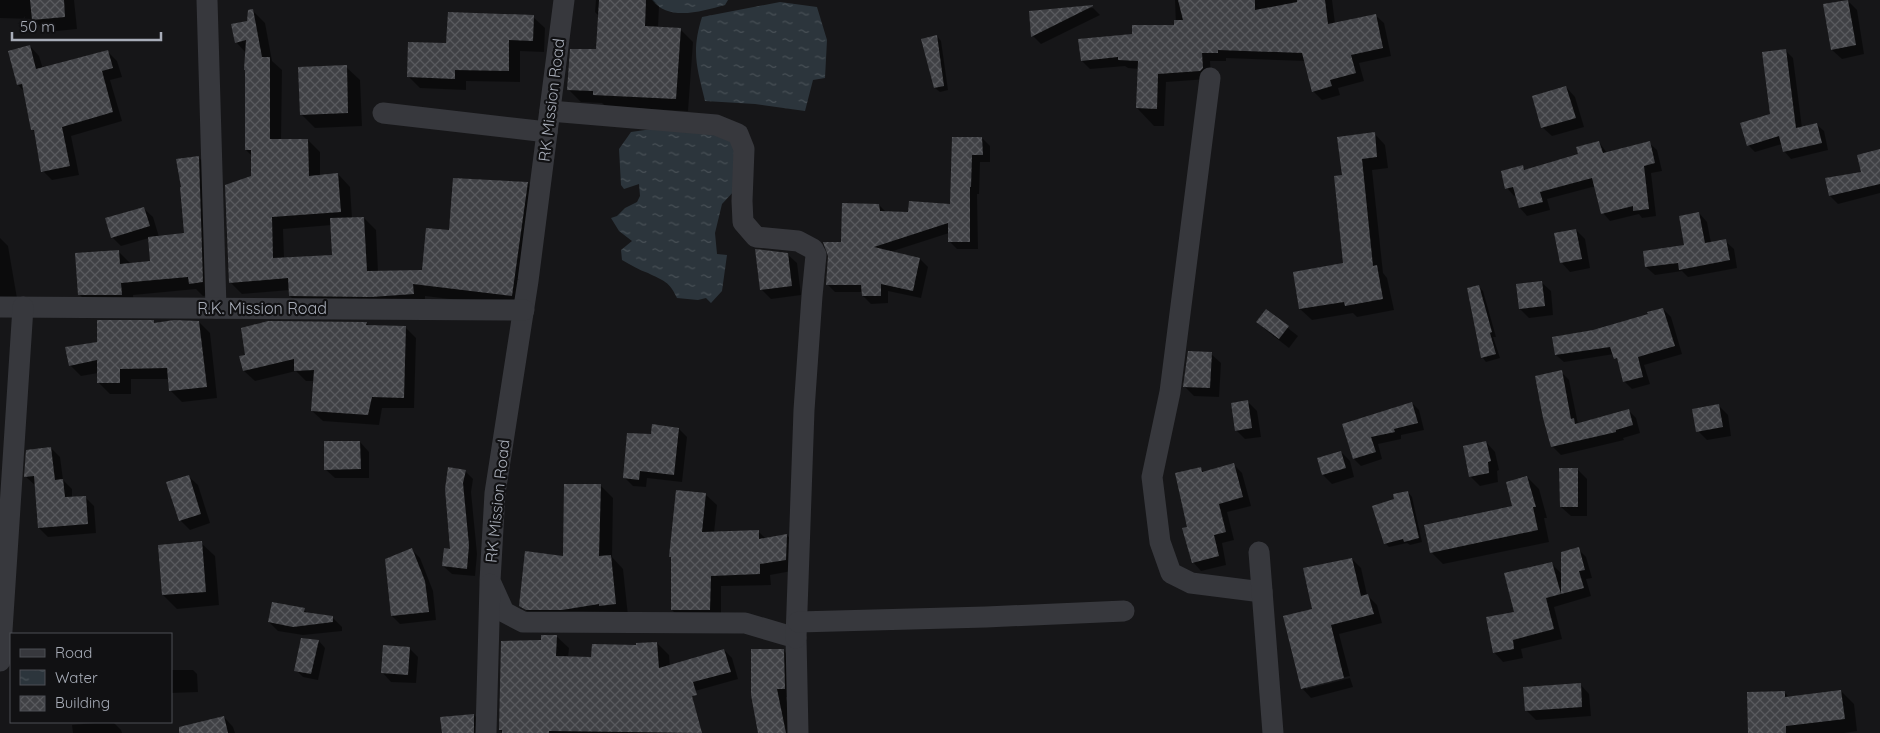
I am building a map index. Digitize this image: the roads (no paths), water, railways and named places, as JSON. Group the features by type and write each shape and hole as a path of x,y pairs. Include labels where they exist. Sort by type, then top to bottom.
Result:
{"street":[{"path":"207,0 216,308"},
{"name":"RK Mission Road","path":"564,0 524,310 495,493 490,581 504,612 523,622 745,623 797,630 986,617 1124,611"},
{"path":"1210,78 1170,392 1152,478 1160,542 1171,573 1191,583 1262,592"},
{"path":"383,113 548,121 716,125 738,134 744,149 743,222 756,237 798,241 813,249 816,255 804,410 797,610 798,733"},
{"name":"R.K. Mission Road","path":"0,307 524,310"},
{"path":"0,661 23,307"},
{"path":"1259,552 1273,733"},
{"path":"486,733 490,581"}],"water":[{"path":"652,0 728,0 725,5 706,10 677,13 659,7"},
{"path":"780,2 817,7 827,40 825,78 813,80 805,111 755,104 705,101 696,59 697,40 702,17"},
{"path":"659,128 715,132 735,143 736,189 722,204 715,233 717,254 727,255 722,291 711,303 706,298 698,300 677,298 666,282 622,260 621,250 632,241 619,231 611,218 637,202 640,196 639,184 624,189 621,185 619,149 631,132"}]}
